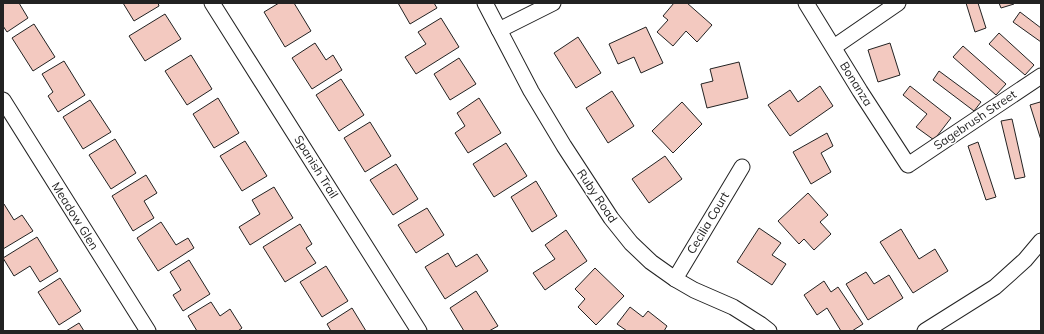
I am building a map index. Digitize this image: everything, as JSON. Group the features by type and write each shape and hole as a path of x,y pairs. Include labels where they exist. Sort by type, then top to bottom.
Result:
{"street":[{"name":"Spanish Trail","path":"212,3 419,331"},
{"name":"Ruby Road","path":"485,3 531,92 610,218 631,243 652,262 675,279 694,290 733,307 769,331"},
{"path":"499,30 553,3"},
{"name":"Bonanza","path":"806,3 908,165"},
{"path":"834,47 898,3"},
{"name":"Sagebrush Street","path":"908,165 1041,76"},
{"name":"Meadow Glen","path":"3,100 148,331"},
{"name":"Cecilia Court","path":"675,279 742,167"},
{"path":"925,331 995,286 1025,260 1041,240"}],"building":[{"path":"3,3 19,3 28,18 7,32 3,26"},
{"path":"123,3 158,3 159,6 134,21"},
{"path":"279,3 294,3 311,31 285,47 264,12"},
{"path":"398,3 434,3 437,8 410,24"},
{"path":"674,3 687,3 712,25 697,42 686,31 673,46 657,32 668,20 663,16"},
{"path":"966,3 978,3 986,28 975,32"},
{"path":"999,3 1014,3 1014,4 1001,8"},
{"path":"1020,12 1041,28 1041,42 1013,22"},
{"path":"165,14 181,39 145,61 129,36"},
{"path":"441,18 459,47 416,74 405,57 426,44 418,32"},
{"path":"34,24 55,57 33,71 12,38"},
{"path":"646,27 663,63 641,73 634,57 618,64 609,44"},
{"path":"999,33 1034,65 1025,75 989,44"},
{"path":"578,37 601,73 576,88 554,53"},
{"path":"315,43 326,60 333,55 342,70 312,89 292,58"},
{"path":"890,43 900,75 878,82 868,50"},
{"path":"963,46 1006,84 996,95 953,57"},
{"path":"191,55 212,89 187,105 165,71"},
{"path":"459,58 476,84 450,100 434,74"},
{"path":"64,61 85,95 58,112 48,96 53,92 42,74"},
{"path":"739,62 748,98 707,108 701,84 713,81 710,69"},
{"path":"939,71 981,102 974,111 933,80"},
{"path":"341,79 364,115 339,131 316,95"},
{"path":"820,86 833,106 790,136 768,105 790,90 798,102"},
{"path":"910,86 951,118 934,140 916,127 927,114 903,95"},
{"path":"612,91 634,126 608,143 586,108"},
{"path":"218,98 239,133 214,148 193,114"},
{"path":"479,98 501,133 468,153 455,133 465,126 457,113"},
{"path":"90,100 111,132 83,149 63,117"},
{"path":"682,102 702,124 673,153 652,131"},
{"path":"1040,102 1041,105 1041,140 1030,105"},
{"path":"1012,119 1025,177 1015,179 1001,121"},
{"path":"370,122 391,156 365,172 344,138"},
{"path":"827,133 833,146 821,153 831,172 811,184 793,152"},
{"path":"115,139 136,173 111,189 89,155"},
{"path":"245,141 267,176 242,191 220,156"},
{"path":"978,142 996,197 986,200 968,146"},
{"path":"506,143 527,176 494,197 473,164"},
{"path":"665,156 682,179 649,203 632,179"},
{"path":"396,164 418,199 393,215 370,180"},
{"path":"146,175 157,193 144,201 154,218 133,231 112,196"},
{"path":"536,181 557,216 532,232 511,197"},
{"path":"274,187 293,218 250,245 239,227 260,214 252,200"},
{"path":"808,193 828,215 820,222 831,234 814,250 804,239 799,244 778,221"},
{"path":"4,204 14,220 22,215 33,231 3,249 3,205"},
{"path":"427,208 444,235 416,253 398,225"},
{"path":"161,222 176,245 188,238 194,248 158,271 137,238"},
{"path":"300,224 312,244 306,248 316,263 285,282 263,247"},
{"path":"759,228 781,243 772,255 786,264 772,285 737,262"},
{"path":"901,229 919,259 935,249 948,271 913,293 880,242"},
{"path":"566,230 587,261 545,290 533,273 555,259 545,245"},
{"path":"37,237 58,271 40,282 30,266 14,276 3,258"},
{"path":"448,253 456,267 477,254 488,271 445,299 425,267"},
{"path":"189,260 210,294 183,311 173,295 181,290 170,272"},
{"path":"326,266 348,301 322,317 300,282"},
{"path":"595,268 624,296 596,325 578,307 585,299 575,289"},
{"path":"866,272 874,284 889,275 903,298 868,320 846,284"},
{"path":"60,278 81,311 59,325 38,292"},
{"path":"824,281 831,292 838,287 863,324 852,331 841,331 827,308 817,315 804,295"},
{"path":"476,291 498,326 489,331 464,331 450,308"},
{"path":"211,302 220,316 230,309 242,328 238,331 197,331 188,316"},
{"path":"630,307 643,317 648,311 667,326 664,331 627,331 617,324"},
{"path":"352,308 366,331 331,331 327,324"},
{"path":"79,323 84,331 66,331"}]}
